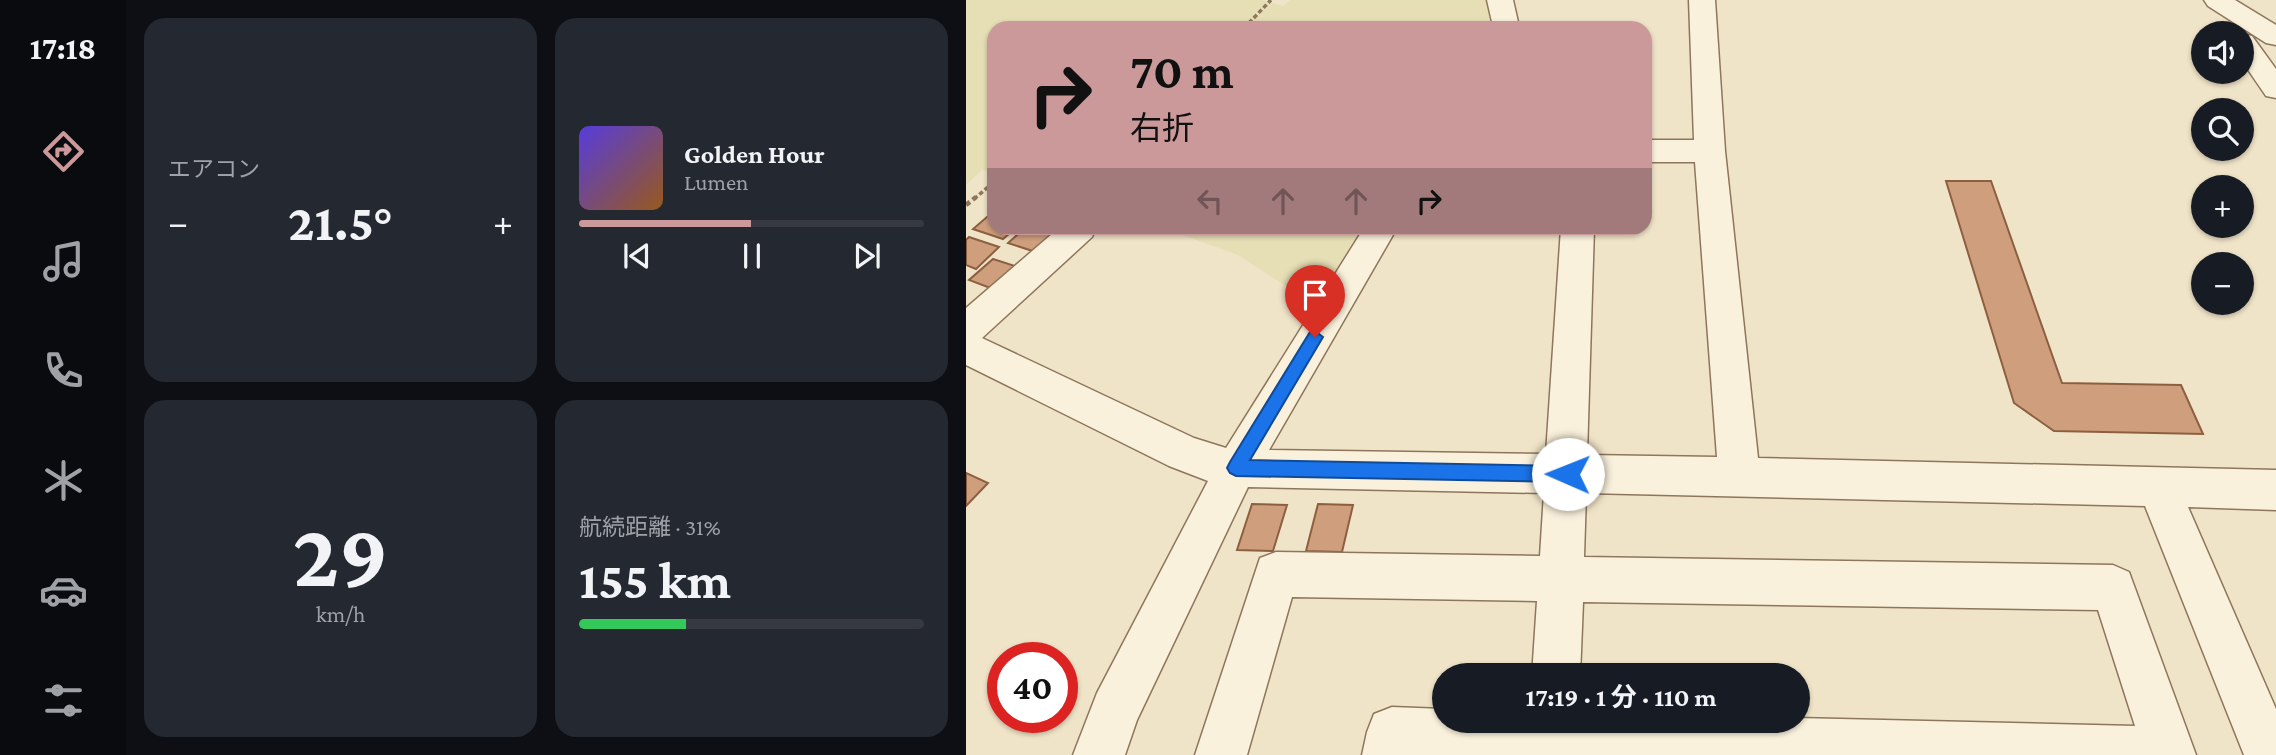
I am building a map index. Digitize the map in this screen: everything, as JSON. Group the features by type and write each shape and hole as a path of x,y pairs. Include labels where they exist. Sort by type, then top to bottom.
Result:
{"street":[{"path":"1500,0 1505,21"},
{"path":"1702,0 1710,151 1739,477"},
{"path":"2202,0 2224,21"},
{"path":"2217,0 2276,37"},
{"path":"2254,58 2275,86"},
{"path":"1652,151 1710,151"},
{"path":"966,330 1072,235"},
{"path":"1099,755 1115,711 1236,468 1377,235"},
{"path":"1557,663 1578,235"},
{"path":"966,347 1183,453 1220,466 1236,468 2276,490"},
{"path":"2159,489 2270,747"},
{"path":"1221,755 1276,574 2113,588 2169,753 1392,732 1388,755"}],"path":[{"path":"1251,21 1271,0"},
{"path":"966,205 987,188"}],"shaded area":[{"path":"966,0 1262,0 1283,6 1290,0 1487,1 1490,21 987,21 987,171 982,170 966,185"},
{"path":"1183,235 1363,235 1318,307 1238,255"}],"building":[{"path":"1946,181 1991,181 2062,383 2181,385 2203,434 2054,431 2014,403"},
{"path":"987,217 987,234 973,229"},
{"path":"991,235 1008,235 1003,239"},
{"path":"1017,235 1058,235 1039,253 1008,243"},
{"path":"969,237 999,247 976,269 966,265 966,240"},
{"path":"993,259 1024,269 1001,292 969,280"},
{"path":"966,473 988,483 966,506"},
{"path":"1252,504 1287,505 1273,551 1237,550"},
{"path":"1318,504 1353,505 1342,552 1306,551"}],"route":[{"path":"1315,337 1236,468 1568,474"}]}
